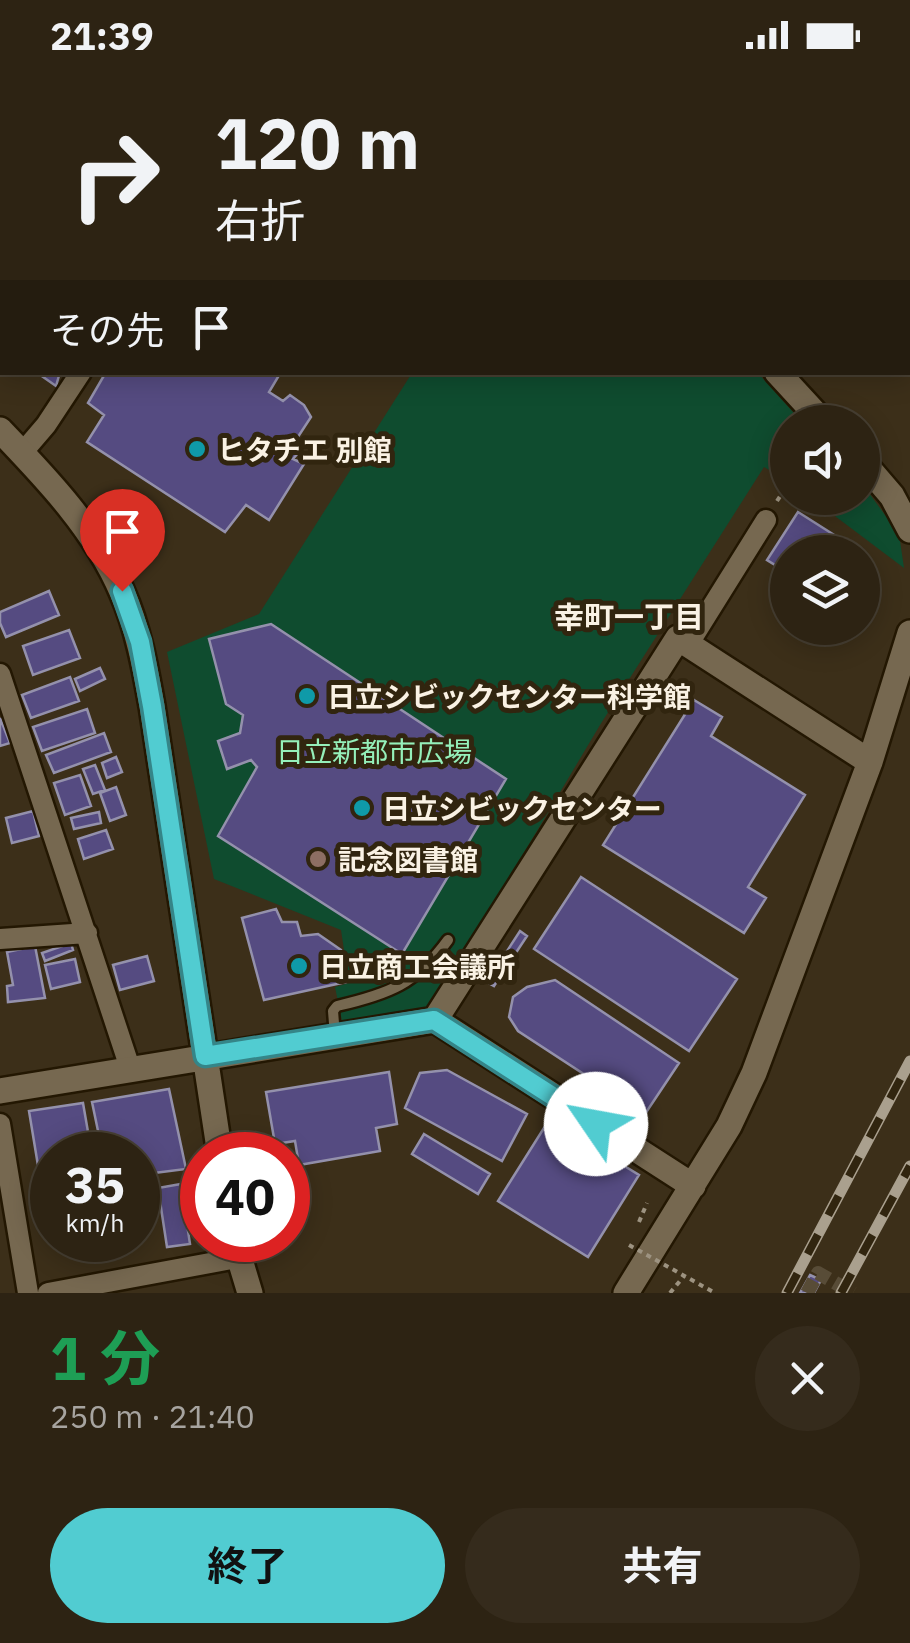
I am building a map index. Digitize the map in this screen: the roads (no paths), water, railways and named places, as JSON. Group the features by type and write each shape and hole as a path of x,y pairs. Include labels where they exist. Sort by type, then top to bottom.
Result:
{"street":[{"path":"22,453 46,425 78,375"},
{"path":"780,375 808,405"},
{"path":"0,430 96,543 122,591 140,642 217,1132"},
{"path":"880,482 910,530"},
{"path":"688,645 766,520"},
{"path":"626,1293 729,1126 761,1056 870,762 910,633"},
{"path":"434,1020 608,730 678,638 870,762"},
{"path":"0,674 130,1068"},
{"path":"0,939 87,933"},
{"path":"0,1092 434,1020 693,1186"},
{"path":"0,1124 28,1293"},
{"path":"48,1293 180,1262"},
{"path":"240,1262 250,1293"}],"lane":[{"path":"336,1036 333,1011 338,1006 400,987 419,975 448,940"}],"tunnel":[{"path":"807,1293 818,1273 853,1293"}],"railway":[{"path":"787,1293 910,1061"},
{"path":"841,1293 910,1166"}],"place":[{"name":"ヒタチエ 別館","path":"197,449"},
{"name":"日立シビックセンター科学館","path":"307,696"},
{"name":"日立シビックセンター","path":"362,808"},
{"name":"記念図書館","path":"318,859"},
{"name":"日立商工会議所","path":"299,966"}],"district":[{"name":"幸町一丁目","path":"629,616"}],"park label":[{"name":"日立新都市広場","path":"374,751"}]}
